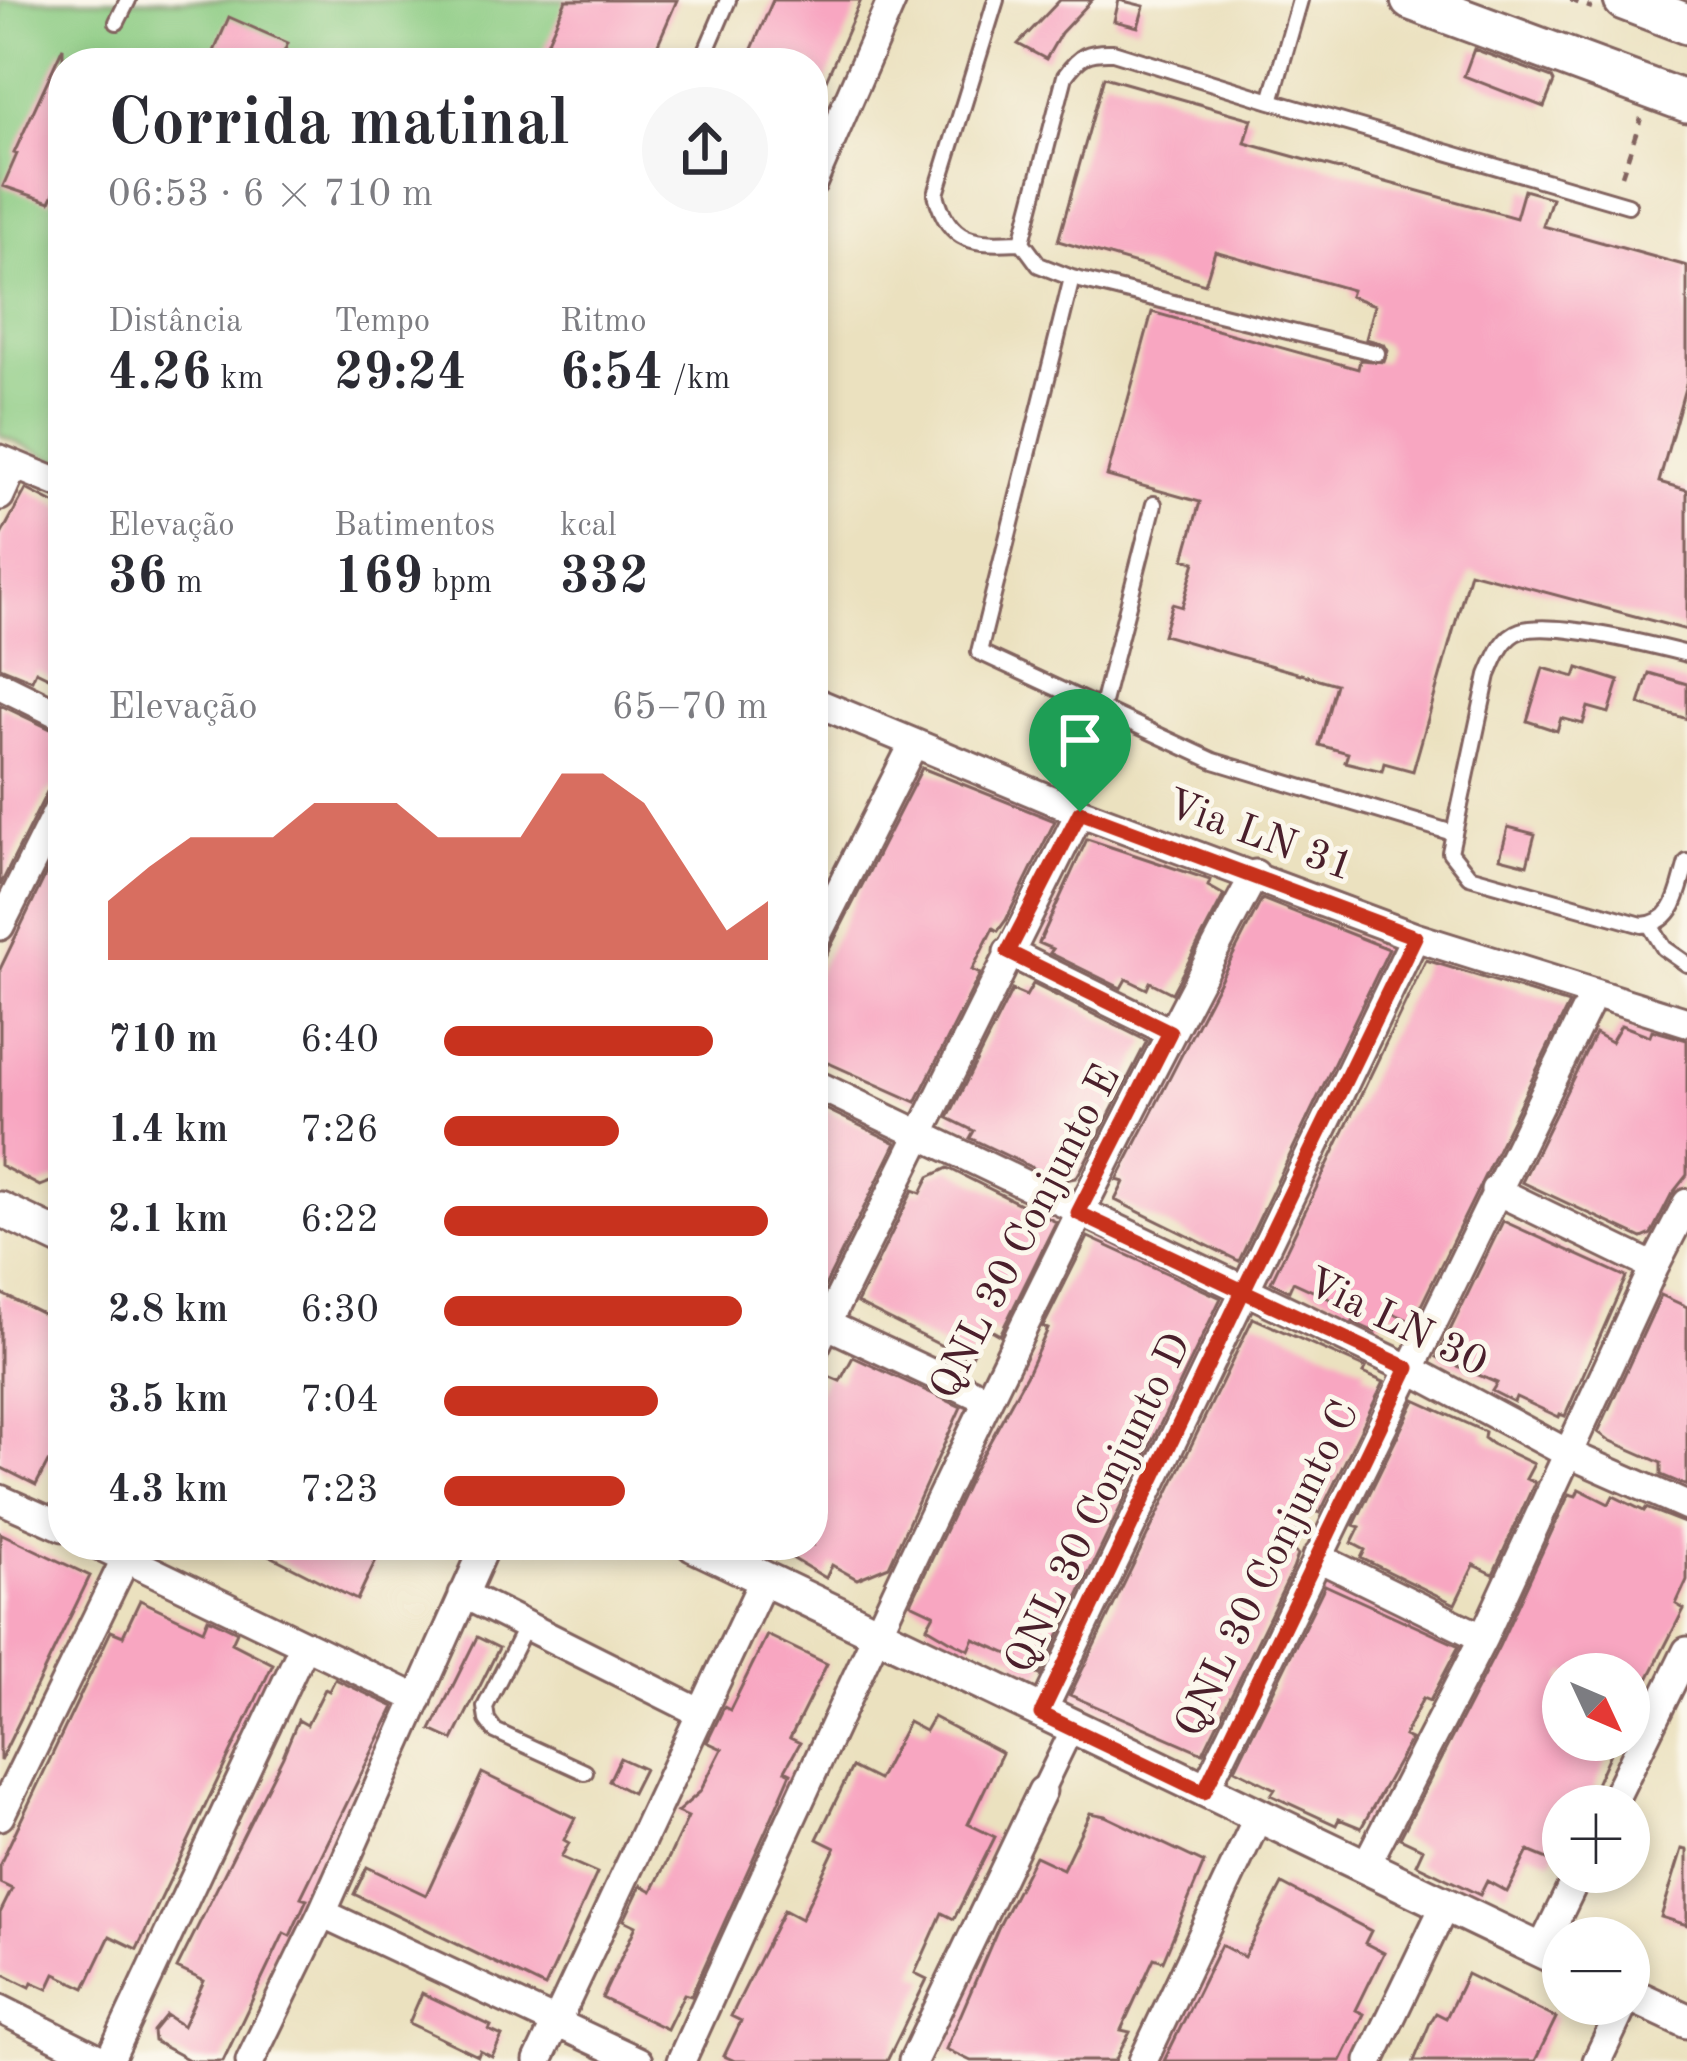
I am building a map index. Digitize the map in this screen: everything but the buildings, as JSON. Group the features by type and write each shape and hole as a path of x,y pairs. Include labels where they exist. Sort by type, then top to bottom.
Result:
{"main road":[{"path":"1411,0 1687,102"},
{"path":"1624,0 1687,24"}],"street":[{"path":"828,147 892,0"},
{"path":"0,496 7,462 48,479"},
{"path":"0,685 48,709"},
{"name":"Via LN 31","path":"828,707 1080,812 1415,937 1687,1022"},
{"path":"828,913 914,743"},
{"path":"828,1320 1080,812"},
{"path":"2,917 48,829"},
{"name":"QNL 30 Conjunto E","path":"681,2061 875,1630 986,1399 1255,874"},
{"name":"QNL 30 Conjunto D","path":"1041,1714 1415,937"},
{"path":"1008,952 1170,1032"},
{"name":"QNL 30 Conjunto C","path":"1204,1792 1594,993"},
{"name":"Via LN 30","path":"828,1090 1408,1368 1568,1454 1687,1506"},
{"path":"1495,1190 1654,1267"},
{"path":"1365,1867 1483,1638 1687,1203"},
{"path":"0,1210 48,1232"},
{"path":"828,1325 986,1399"},
{"path":"0,1499 48,1520"},
{"path":"1317,1557 1483,1638"},
{"path":"0,1816 125,1560"},
{"path":"127,1560 418,1699"},
{"path":"250,2061 322,1913 478,1560"},
{"path":"730,1560 1041,1714 1542,1950"},
{"path":"538,2061 764,1579"},
{"path":"463,1594 699,1712"},
{"path":"0,2009 106,2061 304,1645"},
{"path":"1621,1785 1687,1651"},
{"path":"913,2061 1073,1727"},
{"path":"1143,2061 1258,1817"},
{"path":"1370,2061 1445,1905"},
{"path":"322,1913 638,2061"},
{"path":"1650,2004 1687,2021"},
{"path":"1597,2061 1614,2025"}],"lane":[{"path":"117,22 128,0"},
{"path":"707,48 728,0"},
{"path":"996,0 936,194 940,210 962,238 978,244 1022,242"},
{"path":"1271,101 1300,0"},
{"path":"1022,242 1066,76 1078,58 1090,51 1113,52 1628,206"},
{"path":"1022,242 1040,265 1072,278 1377,353"},
{"path":"1072,278 979,652 1214,761 1453,833"},
{"path":"1102,706 1154,504"},
{"path":"1687,654 1607,637 1537,629 1517,632 1500,648 1489,675 1453,833 1453,860 1468,876 1650,925 1664,920 1672,910 1687,862"},
{"path":"1650,925 1664,949 1687,964"},
{"path":"526,1626 484,1707 487,1720 495,1731 585,1772"}],"green space":[{"path":"0,0 580,0 559,48 48,48 48,456 0,435"}],"route":[{"path":"1080,812 1008,952 1170,1032 1078,1213 1243,1291 1041,1714 1204,1792 1408,1368 1243,1291 1415,937 1080,812"}]}
